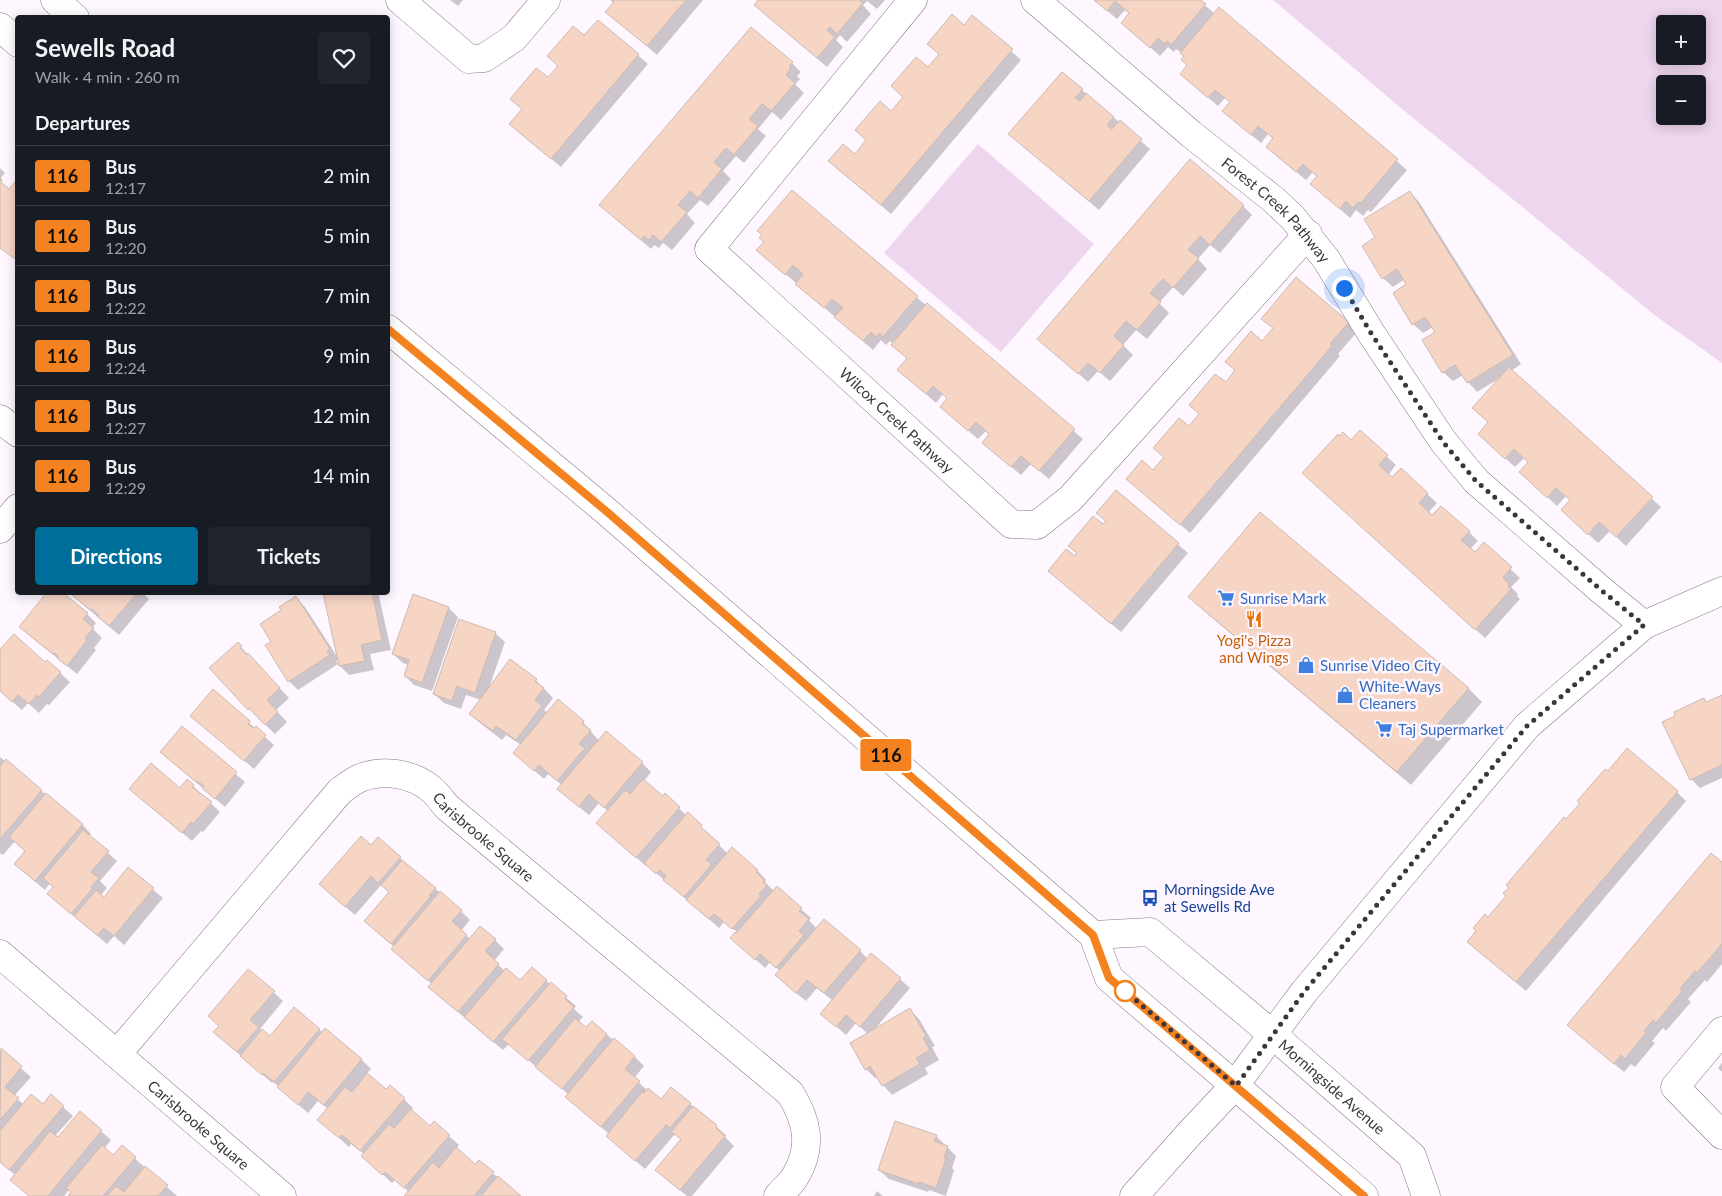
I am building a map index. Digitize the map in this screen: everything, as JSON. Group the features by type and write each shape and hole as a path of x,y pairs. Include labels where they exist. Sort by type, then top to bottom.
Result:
{"street":[{"path":"55,0 72,15"},
{"path":"400,0 469,59 484,58 514,38 546,0"},
{"name":"Wilcox Creek Pathway","path":"913,0 709,249 1011,524 1037,525 1070,499 1308,234"},
{"name":"Forest Creek Pathway","path":"1035,0 1191,134 1274,200 1293,218 1308,234 1326,259 1371,333 1443,442 1476,481 1644,625"},
{"path":"0,27 15,40"},
{"path":"390,331 606,511 1093,935 1109,978 1364,1196"},
{"path":"0,419 15,431"},
{"path":"0,529 15,512"},
{"path":"1134,1196 1190,1133 1236,1086 1304,992 1527,726 1644,625 1722,591"},
{"name":"Carisbrooke Square","path":"117,1054 323,813 330,801 340,791 360,779 378,774 397,774 415,779 431,789 446,807 790,1093 800,1109 806,1140 803,1159 796,1176 778,1196"},
{"name":"Morningside Avenue","path":"1093,935 1150,932 1272,1034 1412,1156 1426,1196"},
{"name":"Carisbrooke Square","path":"0,954 282,1196"},
{"path":"1722,1031 1675,1087 1722,1135"}],"shaded area":[{"path":"1273,0 1722,0 1722,363 1657,317 1407,113"},
{"path":"978,144 1094,244 1001,352 884,253"}],"building":[{"path":"611,0 686,0 647,46 605,12 614,2"},
{"path":"758,0 859,0 863,3 837,34 830,27 827,30 835,37 817,58 754,5"},
{"path":"1094,0 1201,0 1206,4 1171,45 1167,41 1165,44 1158,38 1150,48 1121,23 1129,13 1115,1 1107,11"},
{"path":"1219,7 1398,159 1361,203 1358,202 1353,208 1346,201 1340,209 1310,184 1317,176 1303,164 1296,172 1266,147 1273,138 1258,126 1251,135 1222,111 1230,102 1215,90 1208,98 1180,74 1187,65 1181,60 1184,56 1180,53"},
{"path":"952,14 964,25 972,15 1013,49 881,205 828,161 843,144 855,154 866,140 855,130 880,101 891,111 903,97 891,86 916,57 928,67 939,54 927,44"},
{"path":"598,20 639,54 551,159 509,124 522,109 510,99 536,68 548,77 558,66 547,56 573,26 584,35"},
{"path":"751,27 793,62 789,66 791,68 786,75 795,83 771,111 762,104 749,119 758,126 734,155 726,148 714,162 722,169 698,198 690,191 678,205 687,212 661,242 653,235 649,240 644,236 641,240 599,205"},
{"path":"1062,72 1083,89 1075,98 1080,101 1086,93 1114,117 1107,125 1112,129 1120,120 1142,139 1089,201 1008,134"},
{"path":"1190,159 1244,205 1210,245 1200,236 1188,250 1199,258 1173,288 1163,279 1150,293 1161,302 1137,330 1126,321 1114,336 1124,345 1100,373 1088,363 1078,374 1037,339"},
{"path":"0,178 1,182 9,189 15,182 15,259 0,248"},
{"path":"792,190 918,296 883,337 880,333 876,337 871,332 863,341 834,317 843,308 832,299 824,308 795,284 803,274 793,265 785,275 756,250 764,242 759,238 762,235 757,231"},
{"path":"1410,191 1513,355 1467,383 1455,365 1442,373 1422,340 1435,332 1425,317 1412,325 1393,293 1406,284 1397,269 1382,279 1362,246 1375,237 1364,219"},
{"path":"1296,277 1349,322 1330,344 1332,346 1180,525 1126,479 1142,460 1153,470 1164,457 1153,448 1179,418 1189,426 1199,414 1189,405 1215,374 1226,382 1235,370 1225,362 1251,331 1262,341 1273,328 1261,319"},
{"path":"927,303 1075,429 1039,471 1021,456 1011,467 982,443 989,434 976,422 968,431 940,407 947,398 933,386 926,394 897,370 907,358 891,345"},
{"path":"1509,367 1653,497 1616,537 1599,522 1588,535 1561,510 1570,500 1556,488 1547,498 1519,472 1528,462 1514,449 1505,459 1478,434 1488,422 1472,408"},
{"path":"1360,430 1388,455 1379,465 1392,477 1401,468 1428,493 1419,503 1432,515 1441,506 1470,531 1461,540 1475,552 1484,542 1512,567 1503,577 1511,589 1475,630 1302,473 1338,434 1340,436 1343,432 1351,440"},
{"path":"1116,490 1179,543 1111,624 1048,571 1066,549 1075,556 1077,553 1068,546 1093,516 1103,524 1106,521 1096,513"},
{"path":"1260,512 1469,688 1397,772 1188,597"},
{"path":"413,594 449,607 422,683 404,676 409,660 392,654"},
{"path":"45,595 66,595 88,613 83,619 94,628 85,638 87,640 67,666 57,658 58,656 19,627"},
{"path":"72,595 135,595 109,626 92,609 90,610"},
{"path":"323,595 373,595 382,640 361,645 365,661 339,666"},
{"path":"296,596 330,649 327,651 330,655 288,682 265,645 271,642 260,624 281,610 279,607"},
{"path":"459,619 496,632 475,693 457,686 452,701 433,694"},
{"path":"14,634 45,662 47,660 61,672 39,697 37,695 29,704 18,695 12,702 0,691 0,649"},
{"path":"238,642 242,646 240,648 247,655 248,653 280,688 267,700 278,712 265,725 249,708 248,710 209,668"},
{"path":"510,659 537,679 535,681 544,688 535,700 542,706 516,740 496,726 493,731 469,714"},
{"path":"213,689 250,721 248,724 254,728 256,726 266,735 244,761 190,716"},
{"path":"1722,695 1722,765 1690,780 1662,722 1675,716 1674,712 1704,698 1706,702"},
{"path":"558,699 584,721 582,724 591,730 579,744 585,748 557,781 539,765 534,771 513,753"},
{"path":"182,726 237,772 215,799 202,788 204,786 196,782 160,752"},
{"path":"606,731 643,762 604,808 589,794 579,807 557,789"},
{"path":"1627,748 1678,791 1516,982 1467,942 1476,931 1473,928 1485,914 1488,917 1506,896 1503,893 1509,888 1506,885 1564,817 1566,819 1580,803 1577,801 1605,769 1608,771"},
{"path":"6,759 42,790 0,839 0,766"},
{"path":"151,763 180,788 187,779 194,785 192,787 212,802 193,824 191,822 182,833 129,789"},
{"path":"643,779 663,796 665,793 680,807 636,858 596,823 625,790 630,794"},
{"path":"46,793 83,824 35,881 14,864 25,851 9,837"},
{"path":"688,812 720,844 706,860 712,864 684,897 663,880 666,876 660,870 656,874 644,863"},
{"path":"83,830 109,851 91,872 99,878 71,914 47,894 53,887 43,878"},
{"path":"361,836 371,845 378,837 401,857 378,883 371,876 345,907 319,884"},
{"path":"732,847 758,870 756,872 767,885 759,894 761,896 732,929 714,914 709,919 686,900"},
{"path":"1711,853 1722,862 1722,944 1697,973 1695,971 1680,989 1682,991 1656,1023 1653,1020 1644,1031 1646,1033 1625,1059 1621,1055 1614,1064 1567,1025"},
{"path":"402,860 436,888 391,944 364,921 389,892 381,885"},
{"path":"128,867 154,888 114,936 104,928 97,935 74,916 96,890 104,897"},
{"path":"777,886 802,908 799,911 809,919 799,931 804,935 776,968 760,954 755,960 730,938"},
{"path":"440,891 462,910 452,921 467,935 428,981 391,949"},
{"path":"824,919 861,950 824,993 807,980 796,993 775,975"},
{"path":"480,926 496,939 485,951 499,964 458,1012 428,987"},
{"path":"871,953 901,978 860,1027 846,1015 836,1027 820,1014"},
{"path":"532,967 547,980 493,1042 464,1017 506,968 520,980"},
{"path":"248,969 275,991 250,1020 259,1027 237,1052 213,1032 219,1026 208,1016"},
{"path":"551,982 567,996 565,999 574,1007 528,1061 502,1039"},
{"path":"294,1007 320,1029 274,1082 263,1073 262,1075 240,1056 262,1029 270,1036"},
{"path":"910,1008 926,1036 923,1038 930,1050 916,1058 920,1064 882,1086 870,1066 865,1070 850,1043"},
{"path":"575,1018 586,1027 592,1021 607,1034 562,1089 535,1067"},
{"path":"325,1028 362,1059 324,1105 308,1092 298,1105 277,1087"},
{"path":"614,1038 635,1056 625,1069 640,1081 601,1127 565,1097"},
{"path":"1,1048 22,1066 5,1087 19,1098 0,1120"},
{"path":"367,1073 386,1089 390,1085 405,1098 360,1151 342,1135 339,1138 317,1120 345,1087 352,1092"},
{"path":"671,1087 691,1103 670,1128 666,1125 635,1161 606,1136 642,1092 644,1093 648,1088 661,1099"},
{"path":"31,1094 43,1104 51,1094 64,1106 9,1170 0,1162 0,1131"},
{"path":"693,1106 717,1125 716,1128 725,1136 680,1190 655,1170 681,1139 671,1132"},
{"path":"411,1109 430,1126 434,1121 450,1135 404,1188 385,1172 382,1175 361,1156 389,1124 394,1128"},
{"path":"80,1111 102,1130 48,1196 29,1196 10,1180 50,1131 58,1137"},
{"path":"895,1121 937,1135 934,1141 948,1146 944,1158 946,1159 936,1188 878,1170"},
{"path":"102,1145 113,1155 122,1145 136,1157 103,1196 68,1196 71,1192 66,1188"},
{"path":"456,1147 475,1164 479,1160 494,1172 474,1196 404,1196 433,1162 439,1168"},
{"path":"145,1166 168,1185 158,1196 107,1196 116,1186 124,1192"},
{"path":"498,1176 521,1196 481,1196"}],"bus line":[{"name":"116","path":"390,331 606,511 1093,935 1109,978 1364,1196"}],"place":[{"name":"Sunrise Mark","path":"1226,598"},
{"name":"Yogi's Pizza and Wings","path":"1254,619"},
{"name":"Sunrise Video City","path":"1306,665"},
{"name":"White-Ways Cleaners","path":"1345,695"},
{"name":"Taj Supermarket","path":"1384,729"},
{"name":"Morningside Ave at Sewells Rd","path":"1150,898"}],"route":[{"path":"1125,991 1236,1086 1304,992 1527,726 1644,625 1476,481 1443,442 1371,333 1344,288"}]}
